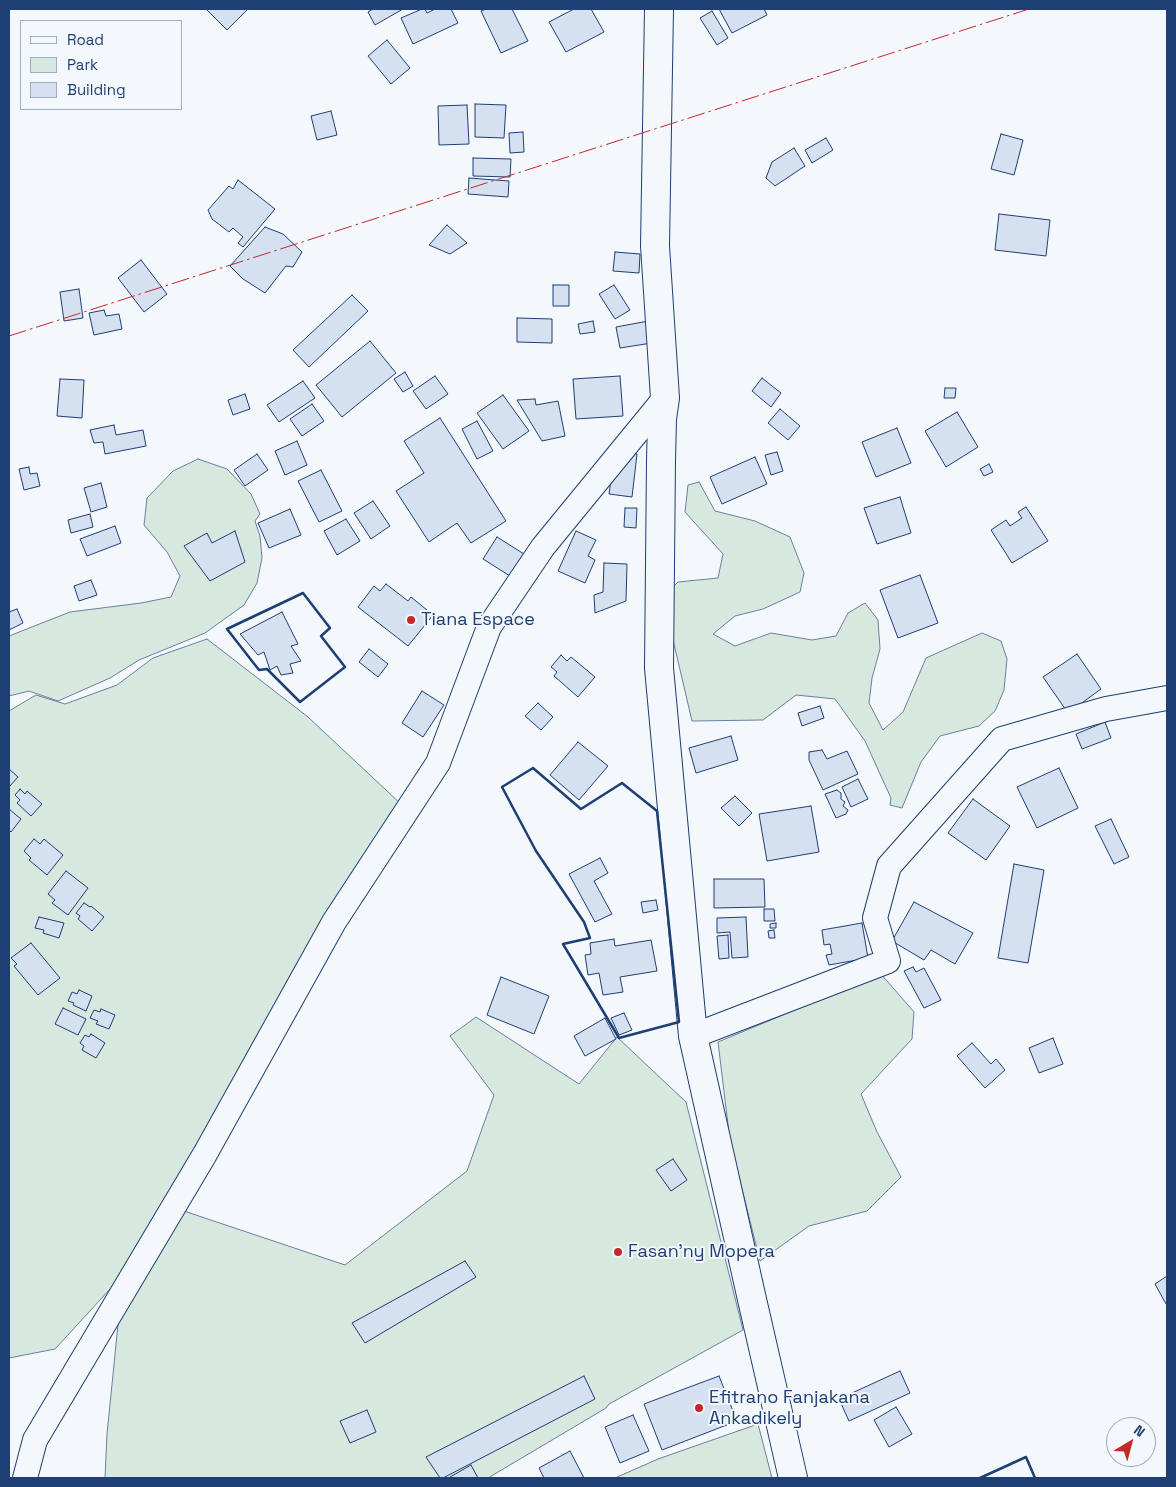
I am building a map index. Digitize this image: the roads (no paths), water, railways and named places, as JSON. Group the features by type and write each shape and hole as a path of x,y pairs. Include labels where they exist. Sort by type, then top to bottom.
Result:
{"street":[{"path":"659,9 655,246 665,398 662,419 661,461 659,668 693,1036 793,1478"},
{"path":"25,1478 35,1440 205,1154 334,922 438,763 489,627 543,548 665,398"},
{"path":"693,1036 888,961 875,918 889,866 1002,739 1106,709 1167,698"}],"place":[{"name":"Tiana Espace","path":"411,620"},
{"name":"Fasan'ny Mopera","path":"618,1252"},
{"name":"Efitrano Fanjakana Ankadikely","path":"699,1408"}]}
